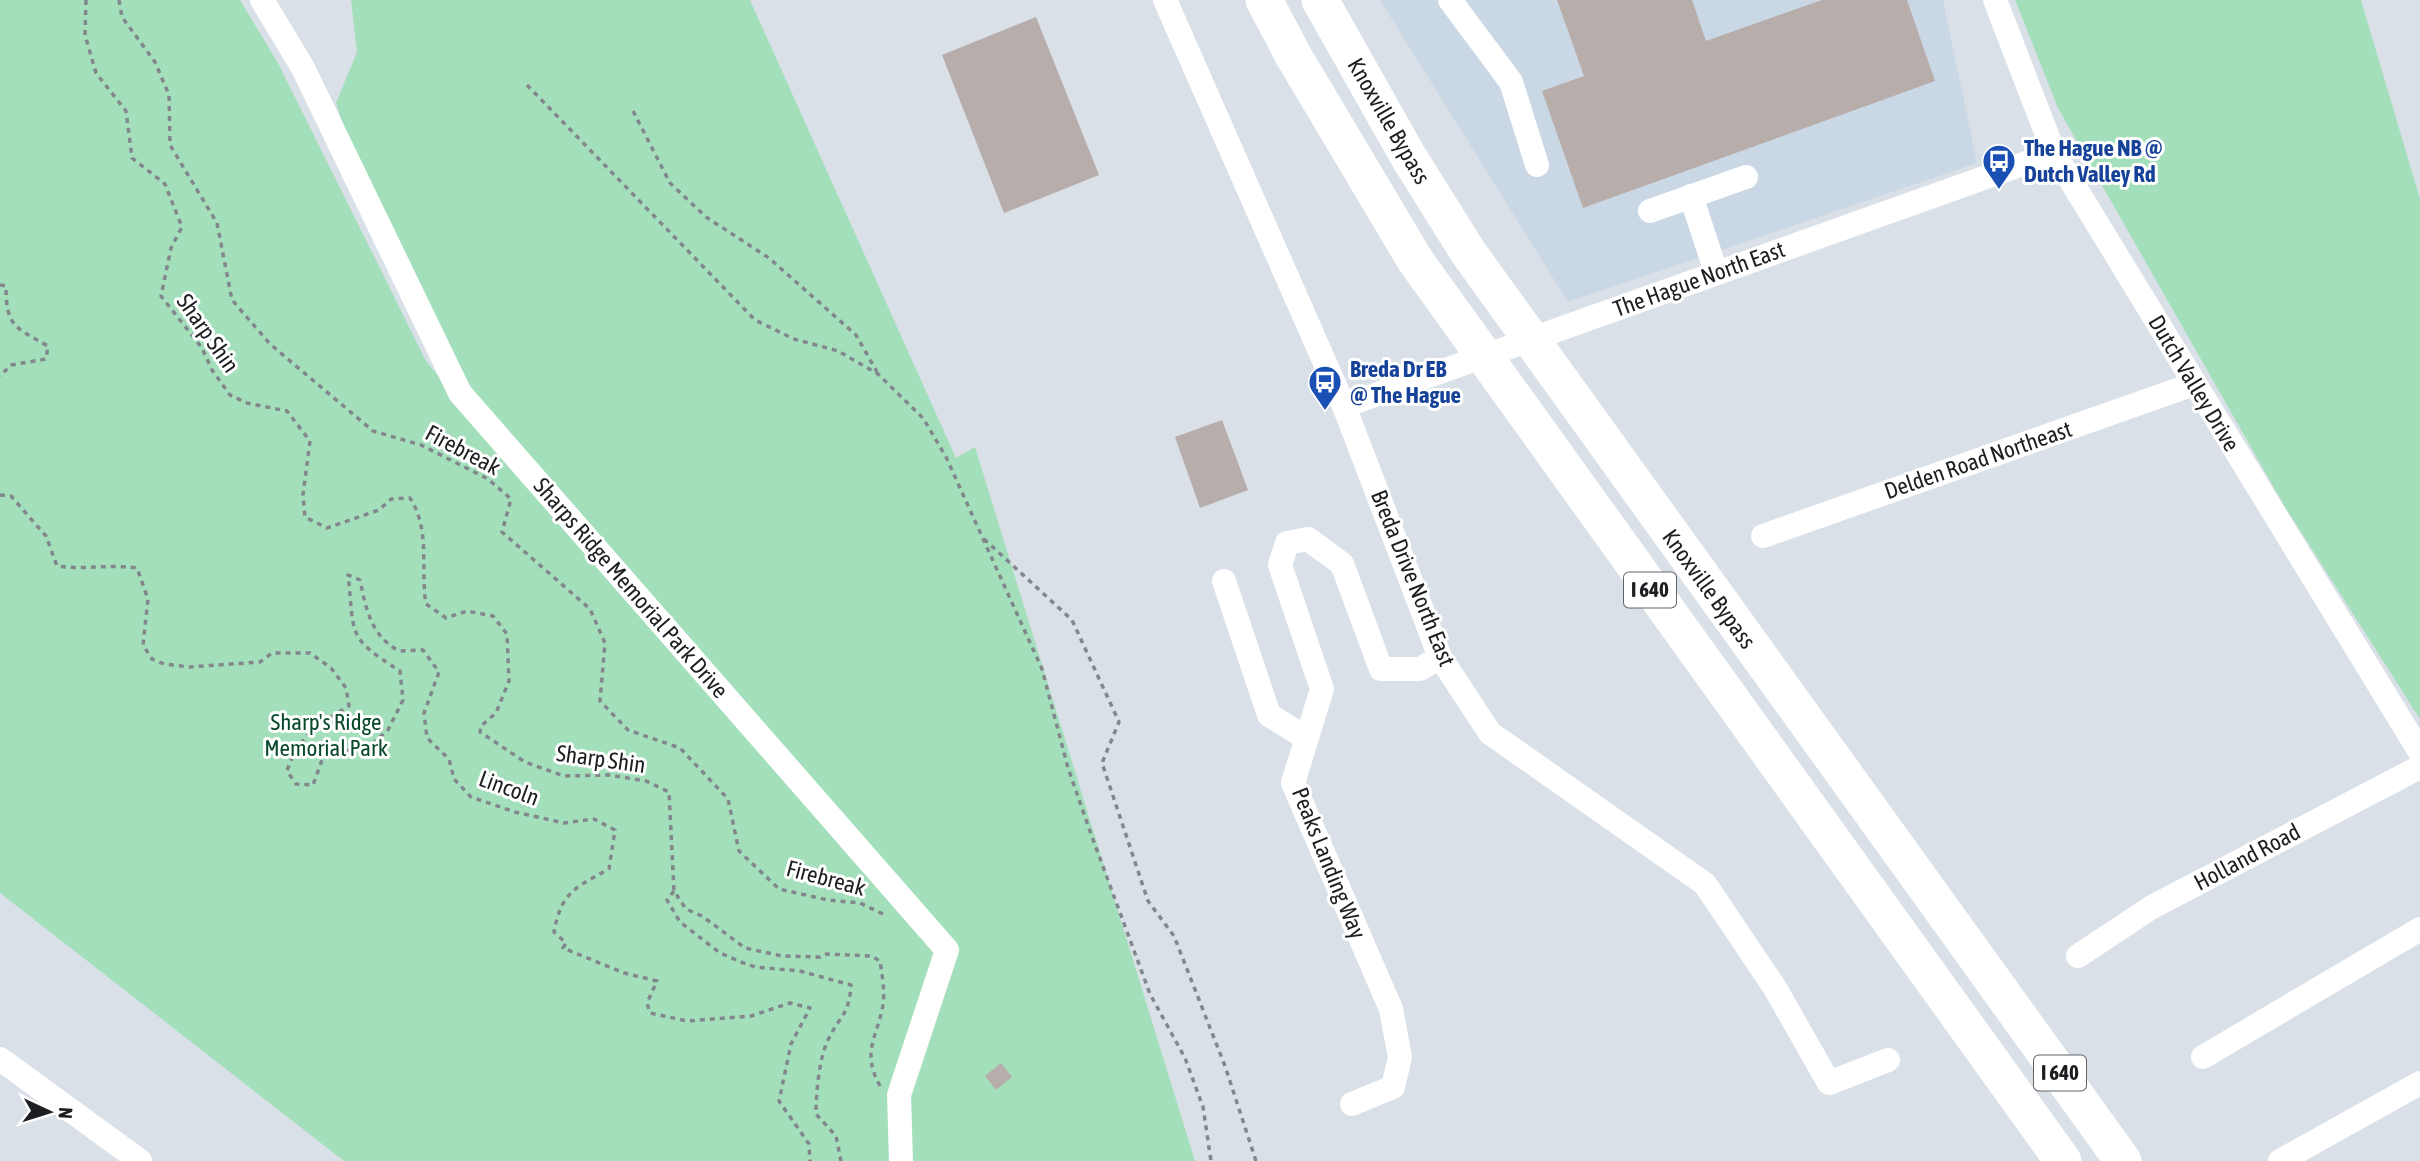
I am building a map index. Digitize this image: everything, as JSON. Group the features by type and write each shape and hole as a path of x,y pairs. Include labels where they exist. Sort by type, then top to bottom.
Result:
{"highway":[{"name":"I 640","path":"1264,0 1352,157 1422,270 2063,1161"},
{"name":"Knoxville Bypass","path":"1320,0 1402,145 1468,252 2123,1161"}],"street":[{"name":"Sharps Ridge Memorial Park Drive","path":"262,0 303,68 460,393 947,950 899,1095 901,1161"},
{"name":"Breda Drive North East","path":"1164,0 1344,406 1440,657 1490,733 1705,884 1774,988 1829,1083 1888,1059"},
{"name":"Dutch Valley Drive","path":"1995,0 2054,153 2420,752"},
{"path":"1455,2 1511,82 1538,165"},
{"name":"The Hague North East","path":"1344,406 2054,153"},
{"path":"1650,211 1746,177"},
{"path":"1691,197 1716,272"},
{"name":"Delden Road Northeast","path":"1763,536 2194,384"},
{"name":"Peaks Landing Way","path":"1352,1104 1393,1087 1400,1057 1391,1009 1293,783 1305,737 1322,690 1280,565 1287,543 1308,538 1342,564 1381,669 1420,669 1440,657"},
{"path":"1224,581 1269,715 1305,737"},
{"name":"Holland Road","path":"2078,956 2151,907 2420,766"},
{"path":"2203,1057 2420,929"},
{"path":"0,1059 140,1161"},
{"path":"2280,1161 2420,1083"}],"path":[{"name":"Sharp Shin","path":"86,0 85,35 96,73 126,111 132,158 165,184 182,227 171,248 161,296 202,348 212,370 230,395 247,403 287,411 310,441 303,495 305,517 327,528 379,510 391,499 410,498 419,511 425,544 422,579 426,604 446,618 467,611 493,616 507,634 509,681 496,713 481,726 480,732 524,762 564,776 609,775 646,781 669,792 674,891"},
{"name":"Firebreak","path":"119,0 122,18 155,62 169,95 170,145 217,223 232,300 270,344 373,431 421,445 488,479 511,499 502,532 590,609 605,643 600,701 628,730 680,748 729,799 739,851 779,889 860,903 896,922 923,922"},
{"path":"527,85 755,320 794,340 838,351 878,373"},
{"path":"633,111 670,183 706,217 769,258 856,335 878,373 923,418 946,457 1042,669 1091,834 1150,994 1185,1058 1203,1107 1211,1161"},
{"path":"0,285 6,286 6,314 19,330 48,346 46,359 11,365 0,376"},
{"name":"Lincoln","path":"0,495 11,496 39,528 57,566 84,570 118,565 137,568 148,598 143,645 152,659 164,664 189,667 260,662 272,653 310,653 331,668 346,688 349,706 317,727 292,754 287,771 296,784 313,785 322,760 338,751 365,750 388,730 403,700 400,671 357,640 352,625 348,575 360,580 369,617 380,637 398,651 423,650 439,672 424,713 427,738 449,759 454,779 471,797 515,812 564,823 594,819 615,830 609,869 572,889 564,901 554,932 566,943 563,948 624,973 657,981 647,1003 650,1013 687,1021 751,1016 790,1003 810,1008 791,1044 779,1101 808,1144 810,1161"},
{"path":"981,536 1072,620 1097,670 1119,722 1102,763 1148,901 1174,936 1225,1066 1256,1161"},
{"path":"841,1161 836,1136 816,1114 816,1089 827,1041 850,1006 851,985 800,971 755,967 720,953 674,916 667,900 668,894 674,891 686,909 702,916 745,948 782,956 871,956 880,961 883,1004 872,1041 870,1060 883,1091 899,1095"}],"shaded area":[{"path":"1380,0 1943,0 1977,163 1568,302"}],"green space":[{"name":"Sharp's Ridge Memorial Park","path":"0,0 240,0 278,63 425,359 489,443 469,386 347,137 336,103 357,52 351,0 750,0 956,458 975,447 1195,1161 344,1161 0,893"},
{"path":"2015,0 2361,0 2420,199 2420,719 2285,507 2058,108"}],"building":[{"path":"1557,0 1692,0 1706,41 1822,0 1907,0 1935,81 1583,208 1542,91 1584,76"},
{"path":"1036,17 1099,175 1004,213 942,55"},
{"path":"1222,420 1248,490 1200,508 1175,437"},
{"path":"1001,1063 1012,1077 996,1090 985,1076"}],"place":[{"name":"The Hague NB @ Dutch Valley Rd","path":"1999,191"},
{"name":"Breda Dr EB @ The Hague","path":"1325,412"}]}
